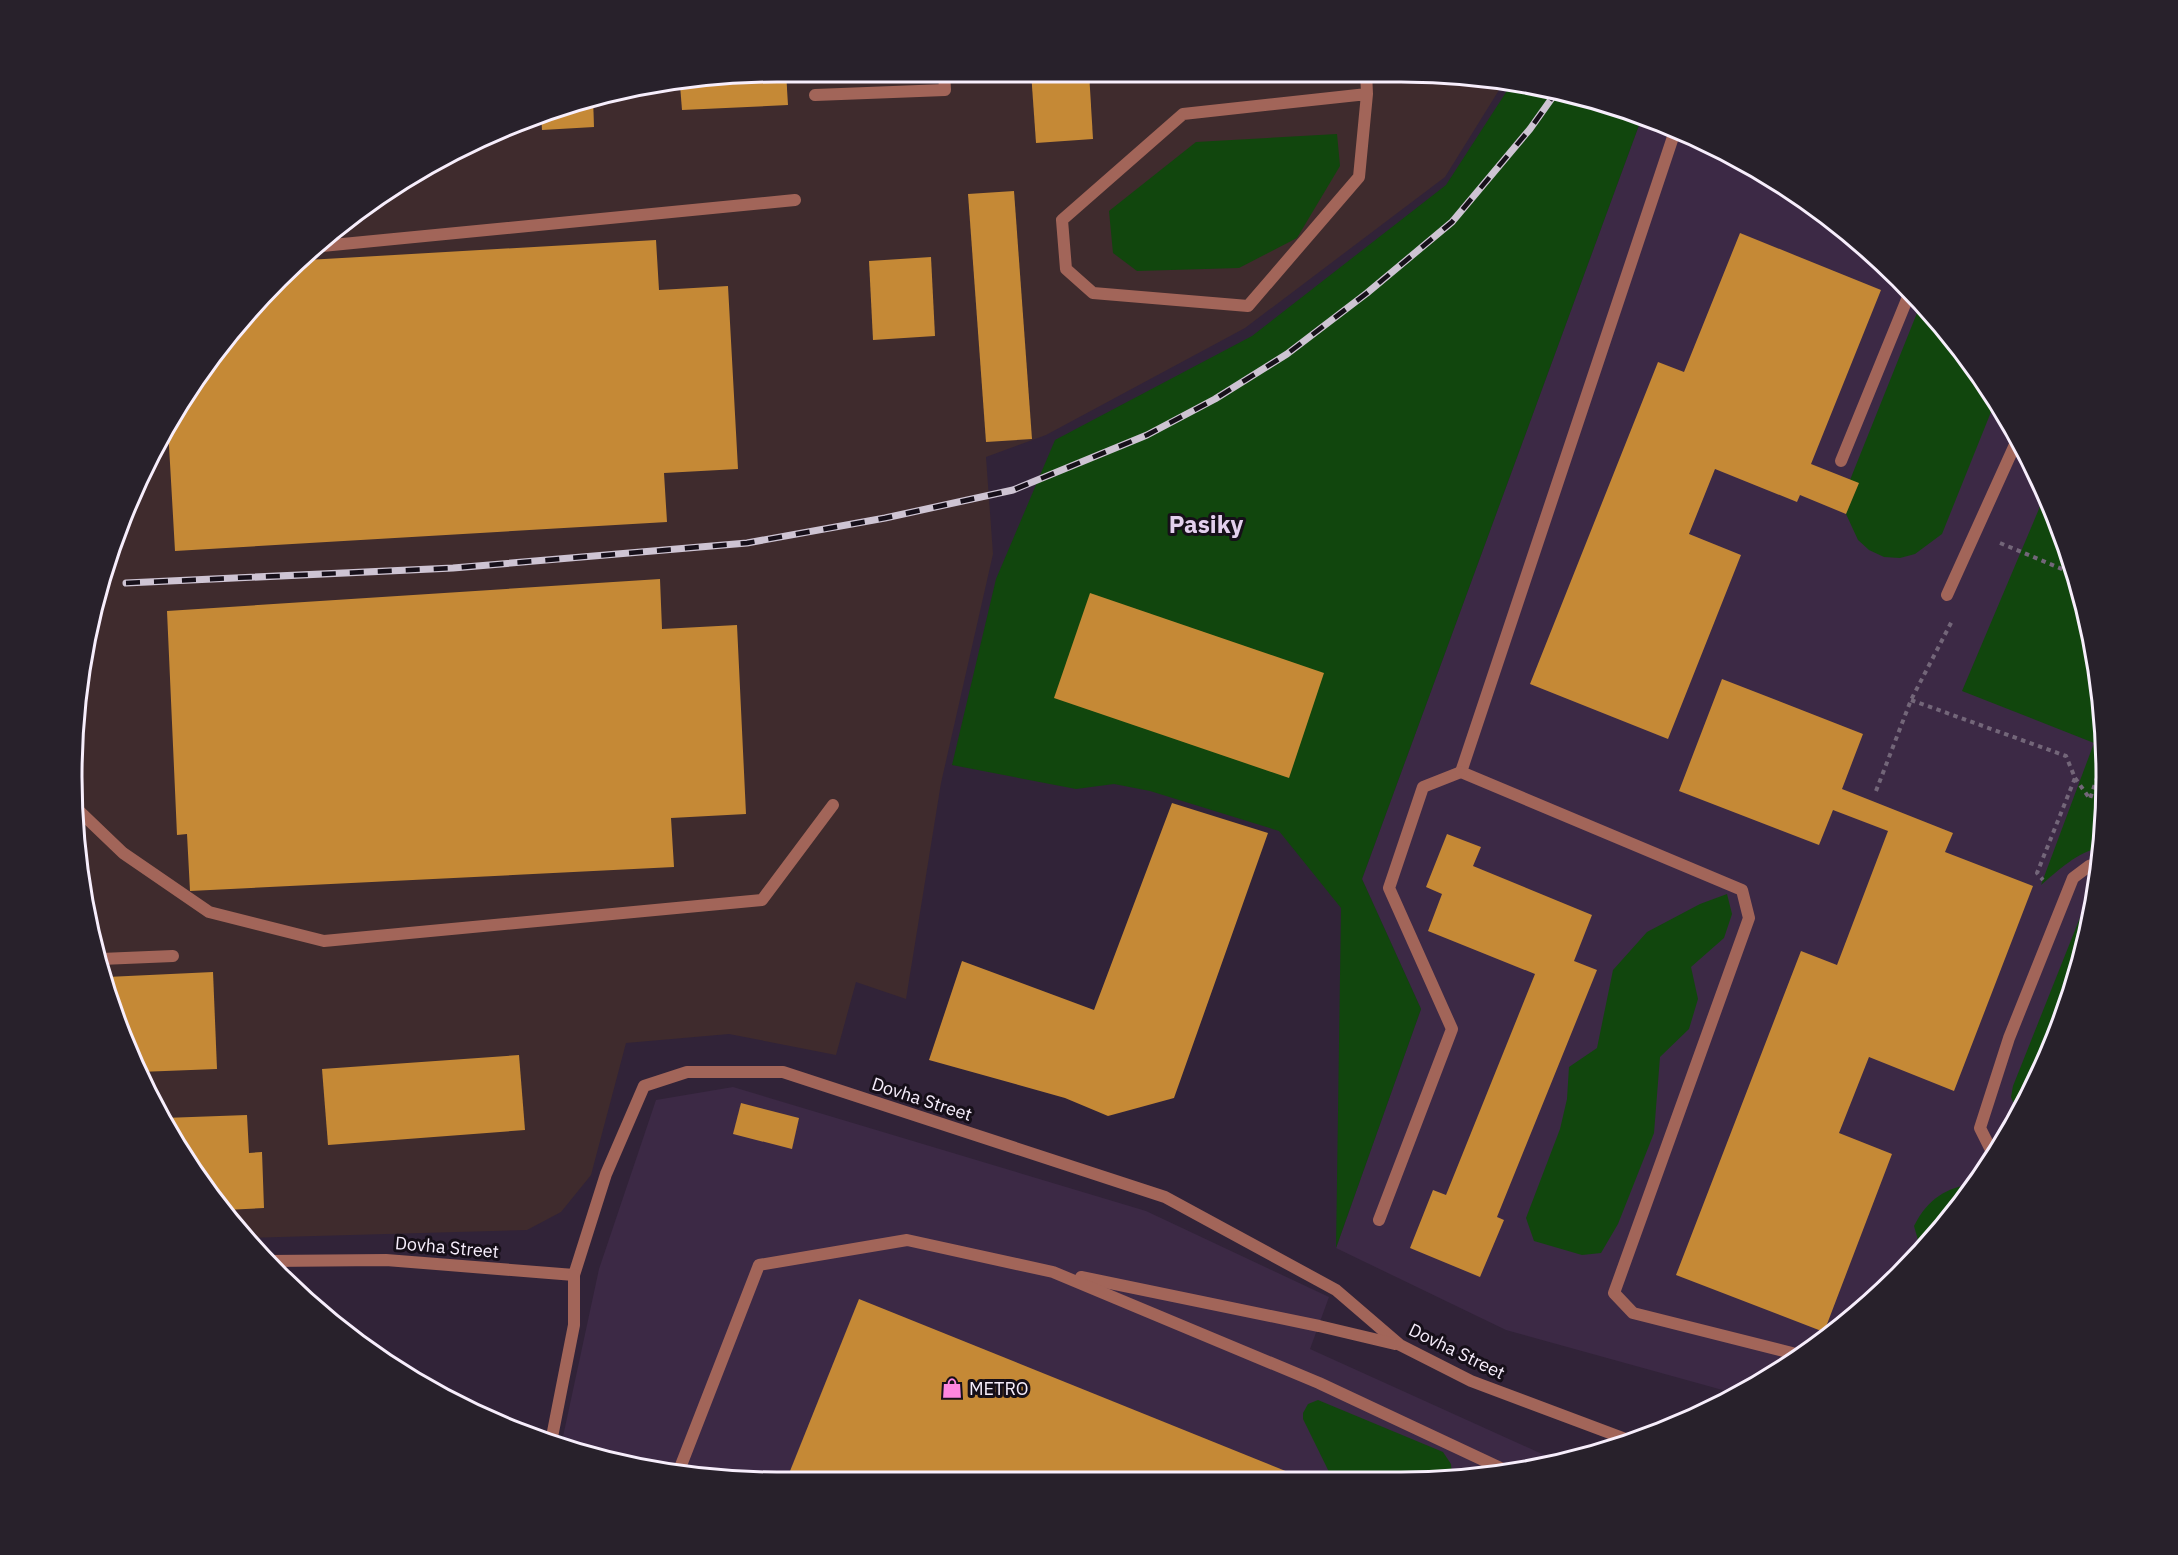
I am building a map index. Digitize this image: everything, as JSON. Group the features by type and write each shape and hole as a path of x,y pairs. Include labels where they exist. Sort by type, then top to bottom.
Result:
{"lane":[{"path":"815,95 945,90 945,82"},
{"path":"1366,82 1367,94 1359,177 1248,306 1093,293 1066,269 1062,220 1183,114 1367,94"},
{"path":"1461,772 1673,138"},
{"path":"331,245 795,200"},
{"path":"1841,461 1906,301"},
{"path":"1947,595 2013,450"},
{"path":"1379,1220 1452,1029 1389,888 1423,787 1461,772 1742,890 1749,918 1614,1293 1633,1313 1790,1353"},
{"path":"84,815 123,854 209,912 324,941 762,900 832,805"},
{"path":"1989,1146 1980,1128 2009,1038 2073,878 2090,866"},
{"path":"107,959 173,956"},
{"name":"Dovha Street","path":"278,1261 386,1260 574,1275 606,1174 644,1086 687,1072 783,1072 1165,1197 1336,1290 1400,1345 1471,1381 1620,1437"},
{"path":"681,1466 759,1265 907,1240 1400,1345"},
{"path":"1053,1272 1319,1383 1495,1466"},
{"path":"552,1435 574,1325 574,1275"}],"path":[{"path":"1999,543 2064,570"},
{"path":"1911,700 2066,756 2075,778 2090,800 2096,781"},
{"path":"2062,905 2037,873 2075,778"}],"shaded area":[{"path":"778,82 1400,82 1499,89 1445,177 1245,328 1046,435 986,457 993,554 941,783 906,999 856,982 836,1055 729,1034 626,1043 591,1175 561,1212 527,1230 257,1238 226,1201 176,1125 154,1085 119,1001 96,913 88,868 84,823 82,778 84,732 88,687 96,642 119,554 154,470 200,391 255,319 319,255 354,226 430,176 470,154 554,119 642,96 687,88"},
{"path":"1639,125 1666,135 1708,154 1787,200 1824,226 1892,286 1952,354 1978,391 2024,470 2043,512 2059,554 2082,642 2090,687 2096,778 2090,868 2082,913 2059,1001 2043,1043 2024,1085 1978,1164 1923,1236 1859,1300 1824,1329 1787,1355 1726,1391 1506,1330 1336,1248 1421,1009 1362,879"},
{"path":"733,1087 1146,1211 1329,1297 1310,1349 1547,1456 1491,1467 1400,1472 778,1472 687,1467 598,1449 563,1439 599,1269 656,1100"}],"green space":[{"path":"1507,91 1580,106 1639,125 1362,879 1421,1009 1336,1248 1341,908 1279,831 1150,791 1114,784 1076,789 952,765 996,579 1055,440 1252,336 1446,185"},
{"path":"1337,134 1340,166 1297,238 1239,268 1137,271 1113,253 1109,211 1196,142"},
{"path":"1917,313 1952,354 1991,412 1942,534 1915,554 1900,558 1884,557 1869,550 1858,540 1846,514 1858,484 1850,480"},
{"path":"2040,506 2059,554 2082,642 2090,687 2094,732 2096,778 2092,850 2076,858 2041,885 2094,743 1962,691"},
{"path":"1727,894 1732,914 1724,938 1691,967 1698,999 1689,1029 1660,1057 1654,1133 1618,1224 1601,1253 1582,1255 1534,1241 1526,1218 1560,1129 1567,1099 1569,1067 1597,1048 1613,970 1647,932 1700,904"},
{"path":"2082,912 2059,1001 2043,1043 2014,1104 2011,1097 2013,1086"},
{"path":"1962,1186 1919,1241 1914,1226 1919,1216 1932,1201"},
{"path":"1318,1400 1443,1452 1451,1464 1452,1471 1329,1472 1303,1419 1303,1413 1308,1404"}],"building":[{"path":"787,82 788,105 682,110 680,89"},
{"path":"1032,82 1090,82 1093,139 1036,143"},
{"path":"593,107 594,127 542,130 542,124"},
{"path":"1014,191 1032,439 986,442 968,194"},
{"path":"1740,233 1881,290 1811,464 1859,483 1846,514 1800,495 1797,502 1715,469 1689,534 1741,555 1668,739 1530,684 1658,362 1684,372"},
{"path":"656,240 659,290 728,286 738,469 664,473 667,522 175,551 169,443 200,391 226,354 255,319 314,260"},
{"path":"931,257 935,336 873,340 869,261"},
{"path":"660,579 662,629 737,625 746,814 671,818 674,867 190,891 187,834 177,835 167,611"},
{"path":"1090,593 1324,673 1289,778 1054,698"},
{"path":"1722,679 1863,734 1842,789 1953,833 1945,852 2033,886 1954,1091 1869,1057 1839,1133 1892,1154 1826,1328 1821,1331 1676,1275 1801,951 1837,965 1888,831 1833,810 1819,845 1679,791"},
{"path":"1172,803 1268,833 1174,1098 1108,1116 1065,1098 929,1060 962,961 1094,1010"},
{"path":"1447,834 1481,847 1473,866 1592,915 1574,961 1597,970 1497,1217 1504,1220 1480,1277 1410,1248 1433,1190 1446,1195 1535,974 1428,931 1442,894 1426,887"},
{"path":"213,972 217,1069 148,1072 119,1001 112,977"},
{"path":"519,1055 525,1130 328,1145 322,1069"},
{"path":"741,1103 799,1118 792,1149 733,1134"},
{"path":"247,1115 249,1153 262,1152 264,1208 233,1210 200,1164 172,1118"},
{"name":"METRO","path":"859,1299 1288,1472 790,1472"}],"railway":[{"path":"126,583 453,568 747,543 885,518 1013,490 1147,435 1215,399 1287,354 1367,293 1452,222 1530,129 1551,99"}],"place":[{"name":"METRO","path":"952,1388"}],"district":[{"name":"Pasiky","path":"1206,524"}]}
